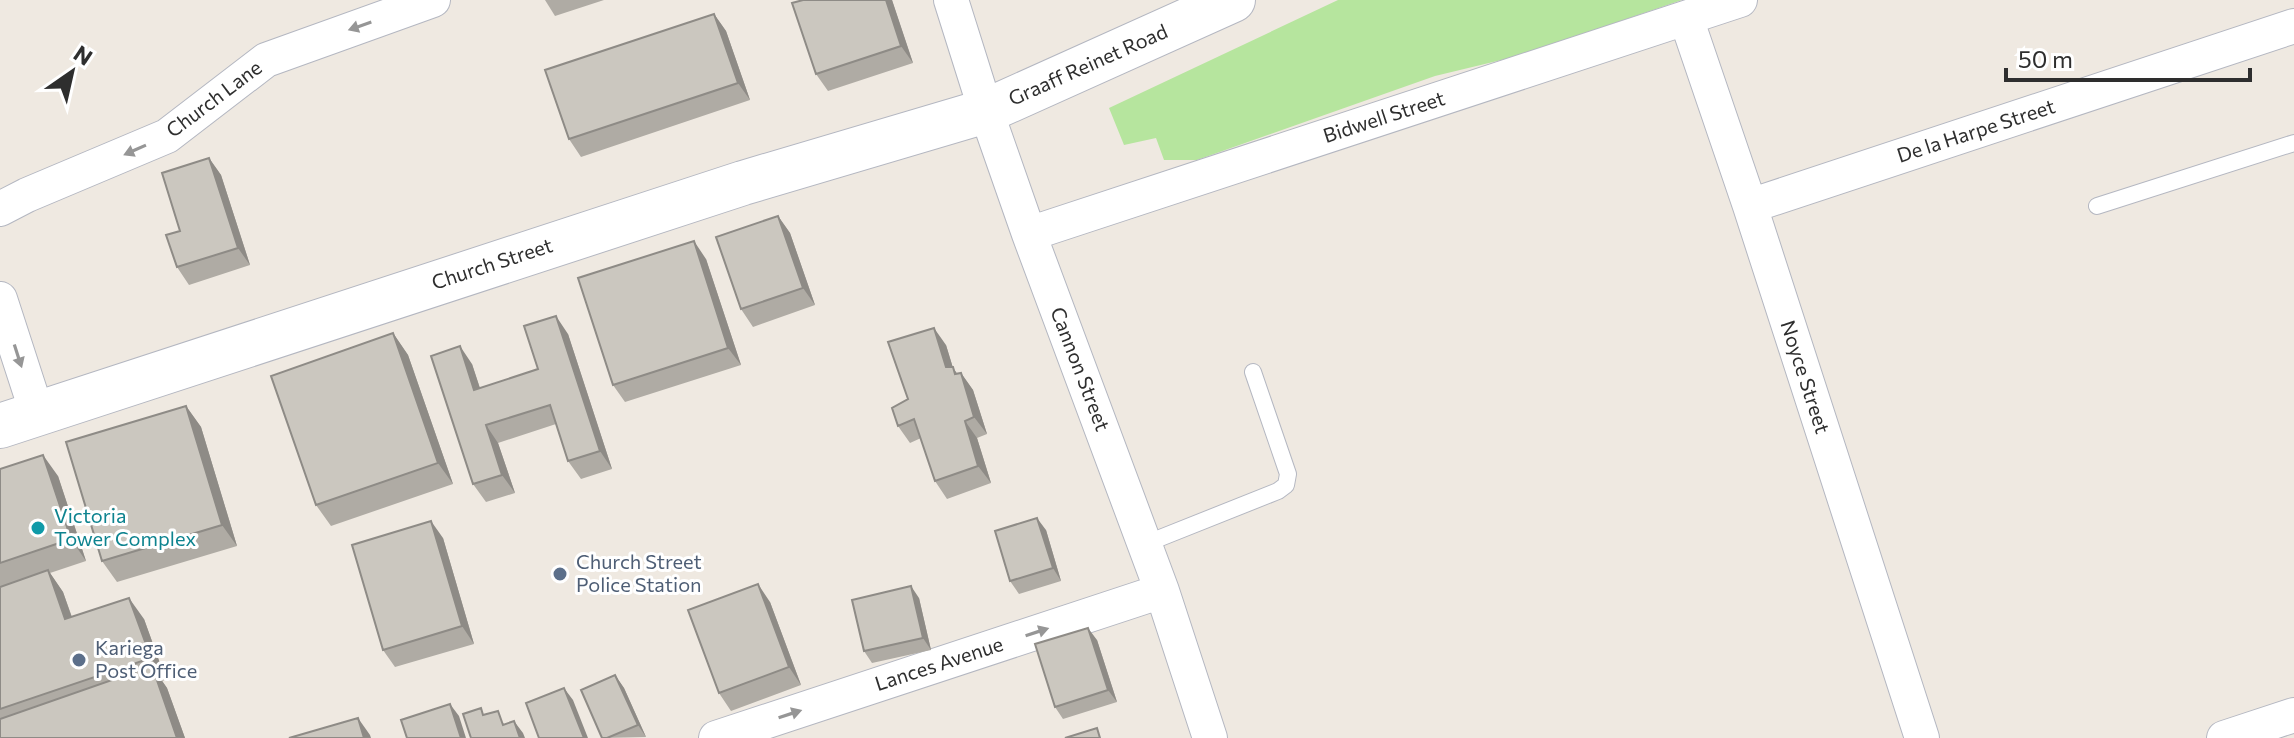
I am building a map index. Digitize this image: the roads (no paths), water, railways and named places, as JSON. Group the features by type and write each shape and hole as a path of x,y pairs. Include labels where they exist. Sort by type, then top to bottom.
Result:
{"main road":[{"name":"Graaff Reinet Road","path":"986,111 1233,0"},
{"name":"Church Street","path":"18,419 728,188 986,111"}],"street":[{"name":"Church Lane","path":"0,209 167,136 266,60 433,0"},
{"name":"Cannon Street","path":"951,0 1029,234 1162,591 1210,738"},
{"name":"Bidwell Street","path":"1029,234 1740,0"},
{"name":"Noyce Street","path":"1686,18 1922,738"},
{"name":"De la Harpe Street","path":"1750,206 2294,26"},
{"path":"0,299 18,419"},
{"name":"Lances Avenue","path":"716,738 1162,591"},
{"path":"2224,738 2294,715"}],"lane":[{"path":"2097,206 2294,143"},
{"path":"1145,544 1278,491 1286,485 1288,474 1253,372"}],"place":[{"name":"Victoria Tower Complex","path":"38,528"},
{"name":"Church Street Police Station","path":"560,574"},
{"name":"Kariega Post Office","path":"79,660"}]}
